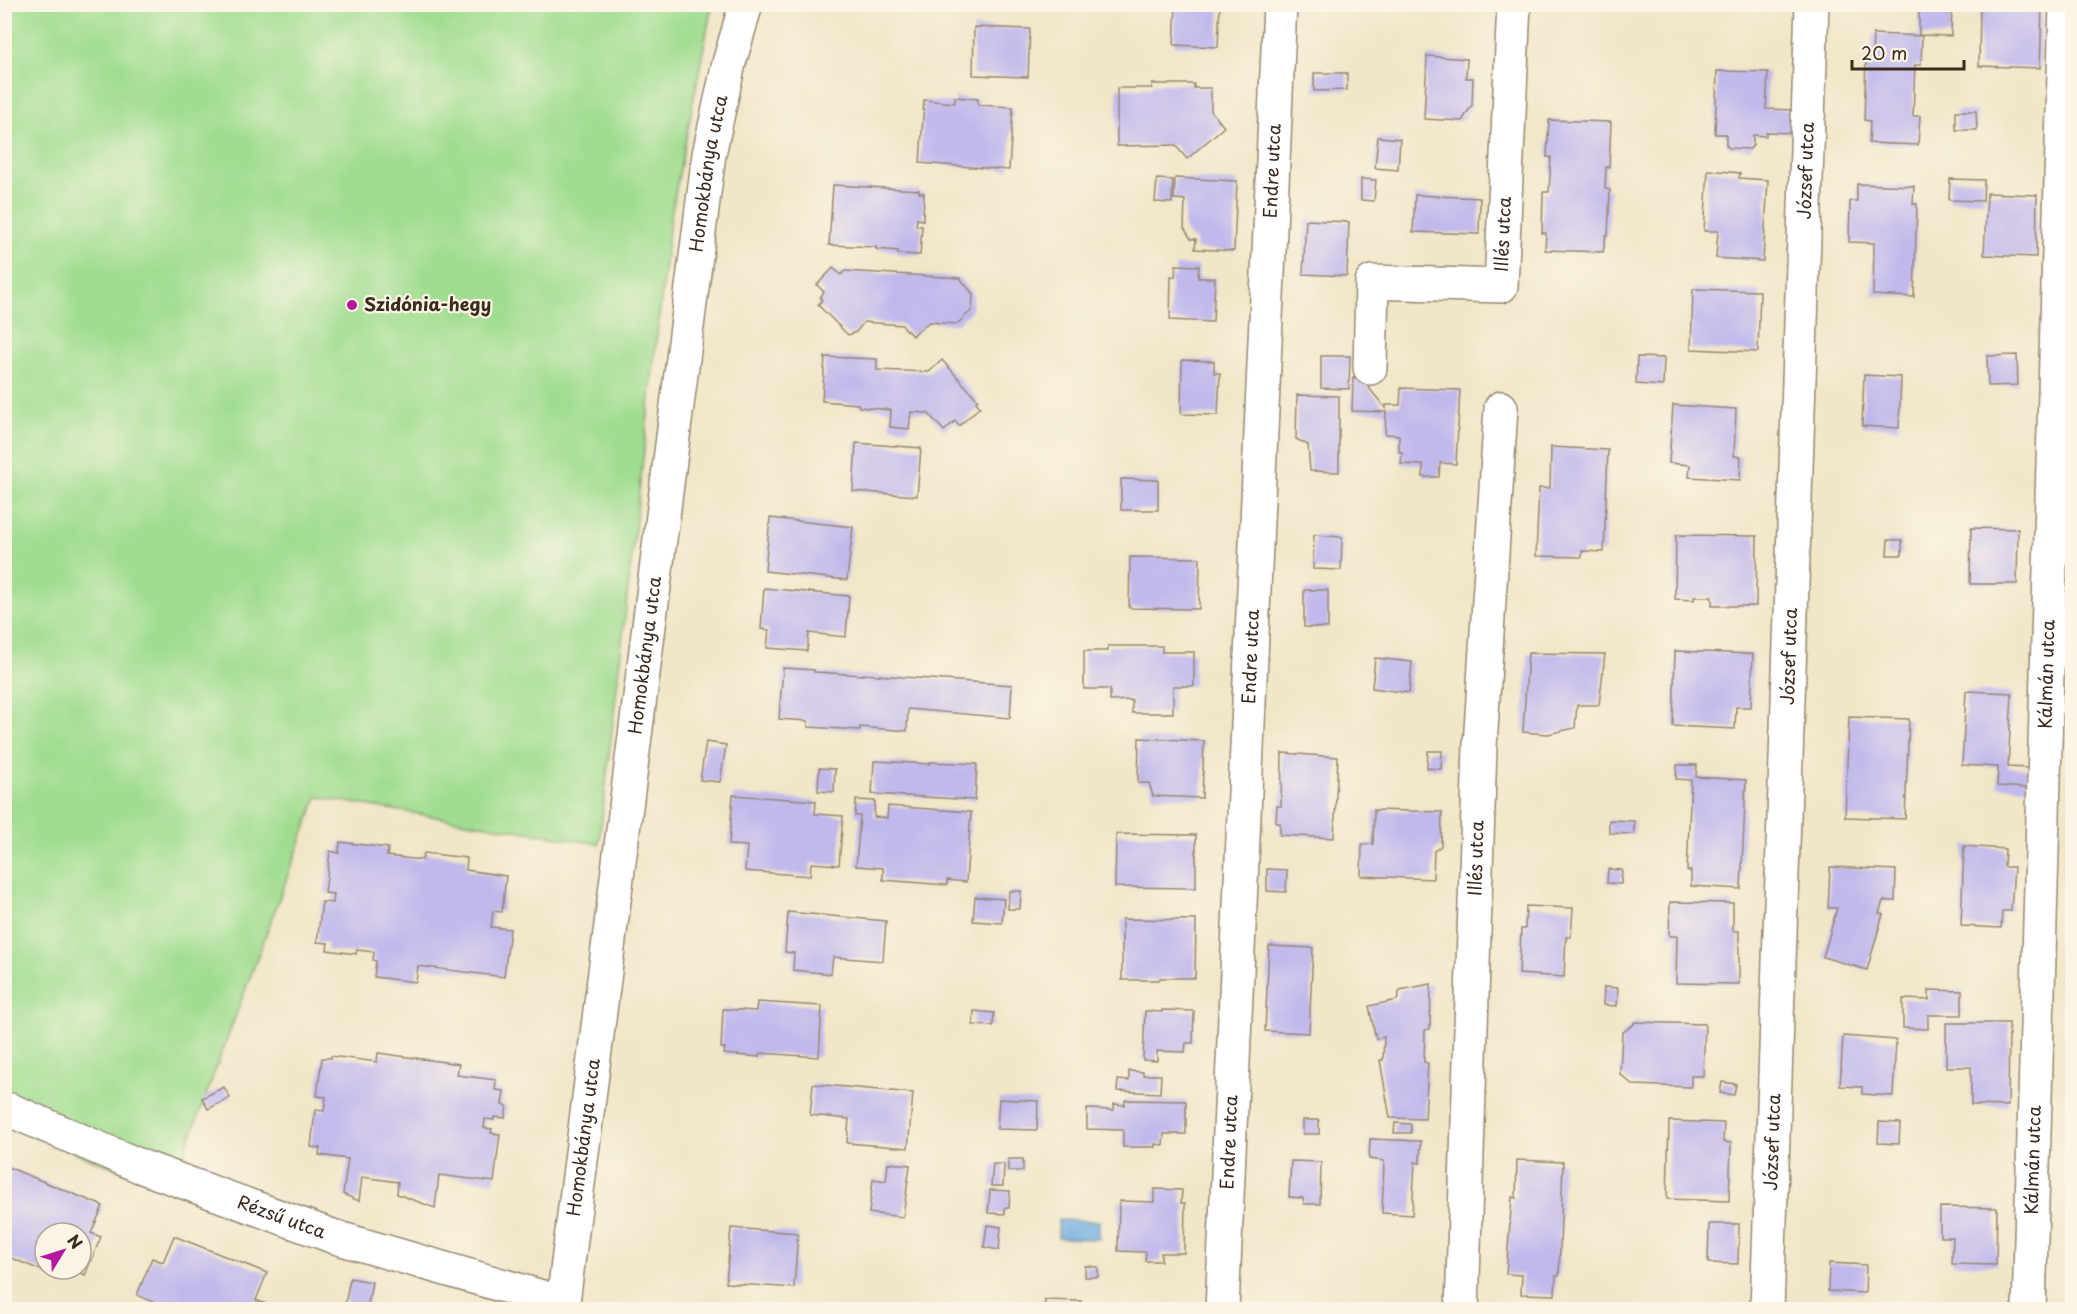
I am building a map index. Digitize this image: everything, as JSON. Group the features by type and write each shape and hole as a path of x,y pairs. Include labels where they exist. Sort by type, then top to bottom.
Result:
{"street":[{"name":"Homokbánya utca","path":"562,1306 709,154 729,63 746,4"},
{"name":"Endre utca","path":"1222,1310 1280,4"},
{"name":"Illés utca","path":"1370,368 1372,282 1501,286 1514,4"},
{"name":"József utca","path":"1767,1310 1812,4"},
{"name":"Kálmán utca","path":"2030,1310 2066,4"},
{"name":"Illés utca","path":"1462,1310 1480,746 1501,408"},
{"name":"Rézsű utca","path":"10,1110 140,1166 335,1237 562,1306"}],"green space":[{"path":"4,5 712,5 670,220 599,844 317,797 171,1189 5,1126"}],"water":[{"path":"1058,1220 1099,1221 1099,1239 1058,1238"}],"building":[{"path":"980,4 1007,4 1007,10 980,6"},
{"path":"1176,4 1220,4 1218,47 1174,45"},
{"path":"1735,4 1753,4 1753,7 1735,6"},
{"path":"1919,4 1952,4 1951,36 1919,35"},
{"path":"1980,4 2042,4 2040,68 1979,66"},
{"path":"974,27 1030,29 1028,77 973,75"},
{"path":"1873,34 1922,36 1921,65 1915,65 1913,116 1920,116 1918,145 1869,143 1870,121 1864,120 1866,57 1872,57"},
{"path":"1427,56 1467,59 1466,78 1473,78 1472,105 1462,121 1424,119"},
{"path":"1717,71 1768,72 1766,109 1795,110 1794,133 1766,132 1766,136 1753,135 1753,145 1750,149 1729,148 1726,145 1726,134 1715,134"},
{"path":"1314,73 1347,73 1347,90 1314,91"},
{"path":"1152,84 1194,84 1194,88 1211,88 1211,111 1224,127 1187,159 1175,145 1117,146 1117,88 1152,88"},
{"path":"955,97 978,99 978,105 1013,107 1009,170 920,163 924,100 955,103"},
{"path":"1956,111 1976,111 1977,130 1956,130"},
{"path":"1549,120 1611,122 1609,168 1606,167 1605,189 1610,190 1608,235 1606,235 1603,252 1545,250 1546,233 1542,233 1543,192 1549,192 1551,157 1547,157"},
{"path":"1378,137 1400,139 1398,170 1375,168"},
{"path":"1708,170 1740,173 1739,178 1768,180 1763,261 1716,258 1718,231 1704,231"},
{"path":"1175,178 1237,181 1234,251 1195,249 1196,239 1191,239 1184,228 1185,200 1174,199"},
{"path":"1157,179 1173,180 1172,203 1155,202"},
{"path":"1361,179 1376,180 1374,201 1361,200"},
{"path":"1950,179 1984,180 1983,201 1949,200"},
{"path":"1857,184 1914,186 1913,204 1917,204 1914,297 1873,295 1874,243 1849,242 1850,201 1857,201"},
{"path":"833,185 919,190 919,193 924,193 923,220 917,219 916,226 922,226 920,255 898,254 898,251 876,249 876,247 829,245"},
{"path":"1987,193 2037,195 2036,257 1984,255"},
{"path":"1415,195 1480,198 1479,234 1413,232"},
{"path":"1306,220 1349,222 1347,276 1303,274"},
{"path":"1176,265 1199,266 1198,278 1215,278 1213,322 1170,320 1171,276 1175,277"},
{"path":"833,268 841,275 845,271 960,278 973,294 972,310 957,324 929,322 912,336 902,325 864,322 856,332 848,335 818,305 824,292 817,285"},
{"path":"1693,289 1760,291 1758,352 1691,349"},
{"path":"2017,355 2018,385 1988,386 1987,356"},
{"path":"1321,356 1350,356 1349,389 1321,388"},
{"path":"825,357 877,359 877,370 929,372 942,360 978,400 976,402 980,407 959,426 955,421 944,431 928,413 911,412 909,429 890,427 891,410 822,401"},
{"path":"1637,357 1664,358 1663,386 1636,384"},
{"path":"1182,360 1214,361 1214,373 1220,373 1218,415 1181,414"},
{"path":"1864,375 1901,377 1899,428 1862,426"},
{"path":"1353,378 1366,384 1386,409 1386,405 1400,405 1401,388 1460,390 1456,464 1440,463 1439,477 1423,477 1423,465 1401,464 1402,452 1399,452 1399,435 1385,434 1386,412 1352,411"},
{"path":"1297,395 1339,396 1339,472 1310,471 1308,445 1296,439"},
{"path":"1673,405 1736,409 1734,456 1741,457 1740,480 1689,477 1690,465 1669,463"},
{"path":"856,443 921,448 917,496 853,491"},
{"path":"1551,447 1608,450 1604,552 1582,551 1582,557 1536,556 1539,488 1550,488"},
{"path":"1121,479 1158,480 1158,510 1121,510"},
{"path":"770,518 853,527 847,580 765,571"},
{"path":"1971,528 2018,529 2017,584 1970,584"},
{"path":"1314,535 1342,537 1341,570 1313,569"},
{"path":"1676,535 1757,536 1756,606 1712,606 1712,597 1694,597 1694,600 1675,599"},
{"path":"1888,540 1902,540 1902,555 1887,555"},
{"path":"1130,557 1200,558 1199,609 1129,608"},
{"path":"764,588 849,596 846,637 809,633 807,651 767,648 769,630 761,629"},
{"path":"1304,590 1328,590 1328,628 1304,627"},
{"path":"1108,646 1162,646 1162,652 1194,652 1194,686 1173,686 1173,713 1132,713 1132,700 1110,701 1110,689 1084,689 1084,651 1108,651"},
{"path":"1675,651 1753,654 1751,707 1736,707 1735,729 1673,726"},
{"path":"1528,653 1605,654 1599,705 1577,705 1575,728 1548,734 1523,732"},
{"path":"1375,658 1412,662 1409,693 1372,688"},
{"path":"783,668 1012,685 1010,718 908,709 907,731 860,727 860,730 808,727 808,721 779,719"},
{"path":"1966,691 2012,693 2008,767 2028,768 2027,788 1997,786 1998,767 1962,765"},
{"path":"1849,717 1909,719 1905,819 1845,817"},
{"path":"1139,738 1204,741 1202,798 1153,796 1149,783 1138,783"},
{"path":"706,742 726,745 720,782 700,780"},
{"path":"1428,751 1442,751 1441,769 1427,768"},
{"path":"1282,753 1338,757 1334,838 1280,835 1280,823 1276,823 1277,806 1281,806"},
{"path":"874,761 977,764 975,800 872,794"},
{"path":"1677,765 1697,765 1696,777 1746,780 1741,889 1691,886 1691,871 1687,871 1691,780 1676,779"},
{"path":"819,768 835,769 834,792 818,791"},
{"path":"733,795 816,801 815,814 843,816 839,865 811,863 810,876 745,871 747,846 729,845"},
{"path":"856,800 875,801 874,817 887,818 888,806 971,812 966,882 947,880 947,885 883,880 883,868 856,866 860,816 855,816"},
{"path":"1374,810 1442,812 1441,846 1434,851 1433,879 1361,876 1362,844 1373,844"},
{"path":"1609,820 1634,821 1634,834 1609,833"},
{"path":"1116,834 1196,835 1196,888 1115,887"},
{"path":"340,842 388,848 387,856 422,860 424,853 467,858 466,870 506,876 502,912 493,911 491,927 510,929 504,977 418,966 416,982 374,977 376,961 373,960 374,952 357,950 356,954 327,950 328,943 317,942 322,902 333,903 334,894 325,893 330,851 339,853"},
{"path":"1964,846 2005,849 2004,867 2014,867 2011,911 2002,911 2001,928 1961,926"},
{"path":"1830,867 1896,870 1895,901 1883,901 1879,913 1883,914 1867,970 1823,957 1837,908 1828,908"},
{"path":"1267,869 1287,870 1286,892 1267,891"},
{"path":"1608,869 1622,870 1621,884 1607,883"},
{"path":"1009,891 1021,891 1020,909 1008,909"},
{"path":"975,897 1004,899 1002,923 973,921"},
{"path":"1670,902 1733,903 1733,931 1739,931 1739,984 1676,983 1677,936 1669,936"},
{"path":"1526,906 1573,908 1571,937 1566,937 1564,977 1519,974 1521,929 1525,929"},
{"path":"788,912 886,921 883,961 833,957 831,974 793,970 794,953 785,952"},
{"path":"1122,919 1196,920 1195,978 1122,980"},
{"path":"1269,946 1313,948 1309,1033 1265,1031"},
{"path":"1431,984 1430,1029 1425,1030 1424,1062 1428,1063 1425,1119 1390,1118 1380,1060 1383,1060 1384,1037 1376,1039 1369,1006 1397,1000 1400,990"},
{"path":"1604,987 1618,988 1617,1006 1603,1005"},
{"path":"1929,990 1962,991 1962,1015 1928,1015 1928,1029 1903,1028 1903,999 1929,1000"},
{"path":"757,1002 822,1006 819,1057 760,1053 759,1057 724,1054 725,1048 721,1048 723,1009 756,1011"},
{"path":"1162,1010 1194,1011 1193,1043 1186,1043 1185,1052 1157,1051 1157,1061 1143,1060 1145,1011 1162,1012"},
{"path":"974,1011 994,1013 993,1026 973,1025"},
{"path":"1634,1022 1705,1024 1703,1076 1691,1076 1691,1087 1633,1085 1620,1074 1622,1033"},
{"path":"1946,1023 2009,1023 2008,1106 1971,1105 1971,1067 1946,1067"},
{"path":"1843,1036 1896,1040 1893,1096 1862,1094 1862,1087 1840,1086"},
{"path":"378,1053 459,1064 457,1075 496,1080 495,1090 504,1091 502,1105 507,1106 505,1118 485,1119 484,1128 492,1129 491,1133 500,1134 494,1182 439,1175 435,1208 397,1194 398,1182 362,1177 359,1201 343,1194 348,1159 319,1155 320,1148 311,1147 315,1110 324,1111 326,1097 317,1096 322,1058 331,1058 331,1056 377,1062"},
{"path":"1129,1071 1143,1072 1143,1075 1161,1075 1160,1093 1117,1091 1118,1080 1129,1081"},
{"path":"1722,1082 1736,1084 1734,1095 1720,1093"},
{"path":"813,1084 913,1093 908,1148 847,1143 849,1119 810,1115"},
{"path":"224,1087 230,1098 208,1109 202,1098"},
{"path":"999,1099 1038,1101 1037,1130 997,1129"},
{"path":"1125,1100 1186,1101 1186,1134 1164,1134 1163,1145 1155,1144 1155,1147 1123,1147 1123,1130 1087,1129 1087,1109 1114,1110 1114,1104 1125,1105"},
{"path":"1303,1120 1319,1120 1319,1134 1303,1134"},
{"path":"1669,1121 1724,1123 1723,1142 1731,1143 1729,1201 1667,1199"},
{"path":"1879,1122 1900,1123 1899,1144 1878,1143"},
{"path":"1395,1123 1411,1124 1411,1133 1394,1133"},
{"path":"1370,1139 1421,1141 1420,1163 1415,1162 1412,1215 1382,1213 1384,1161 1369,1159"},
{"path":"1008,1159 1023,1159 1023,1171 1008,1171"},
{"path":"1517,1160 1563,1162 1559,1276 1556,1276 1555,1295 1521,1294 1522,1275 1506,1274 1512,1197 1516,1198"},
{"path":"1291,1161 1321,1162 1320,1204 1304,1204 1303,1198 1289,1197"},
{"path":"888,1163 910,1165 903,1217 869,1213 873,1179 886,1181"},
{"path":"993,1164 1004,1164 1003,1186 991,1186"},
{"path":"8,1167 103,1206 93,1228 93,1221 33,1221 33,1267 4,1255 4,1175"},
{"path":"1154,1189 1182,1190 1181,1203 1185,1203 1184,1253 1161,1253 1161,1261 1145,1261 1146,1252 1118,1251 1119,1201 1154,1202"},
{"path":"990,1190 1010,1191 1009,1208 1005,1208 1005,1214 988,1213"},
{"path":"1940,1207 1997,1208 1996,1265 1952,1264 1953,1237 1940,1237"},
{"path":"1709,1224 1739,1224 1738,1264 1708,1263"},
{"path":"987,1225 1001,1227 999,1250 984,1247"},
{"path":"731,1228 798,1233 794,1288 726,1283"},
{"path":"93,1234 101,1237 93,1256"},
{"path":"174,1236 267,1273 256,1300 266,1304 264,1310 161,1310 163,1306 137,1295 152,1258 163,1262"},
{"path":"1829,1263 1866,1265 1865,1293 1828,1291"},
{"path":"1085,1266 1098,1267 1098,1277 1085,1277"},
{"path":"350,1278 372,1282 367,1310 344,1310"},
{"path":"1045,1300 1081,1301 1081,1310 1044,1310"}],"place":[{"name":"Szidónia-hegy","path":"352,305"}]}
